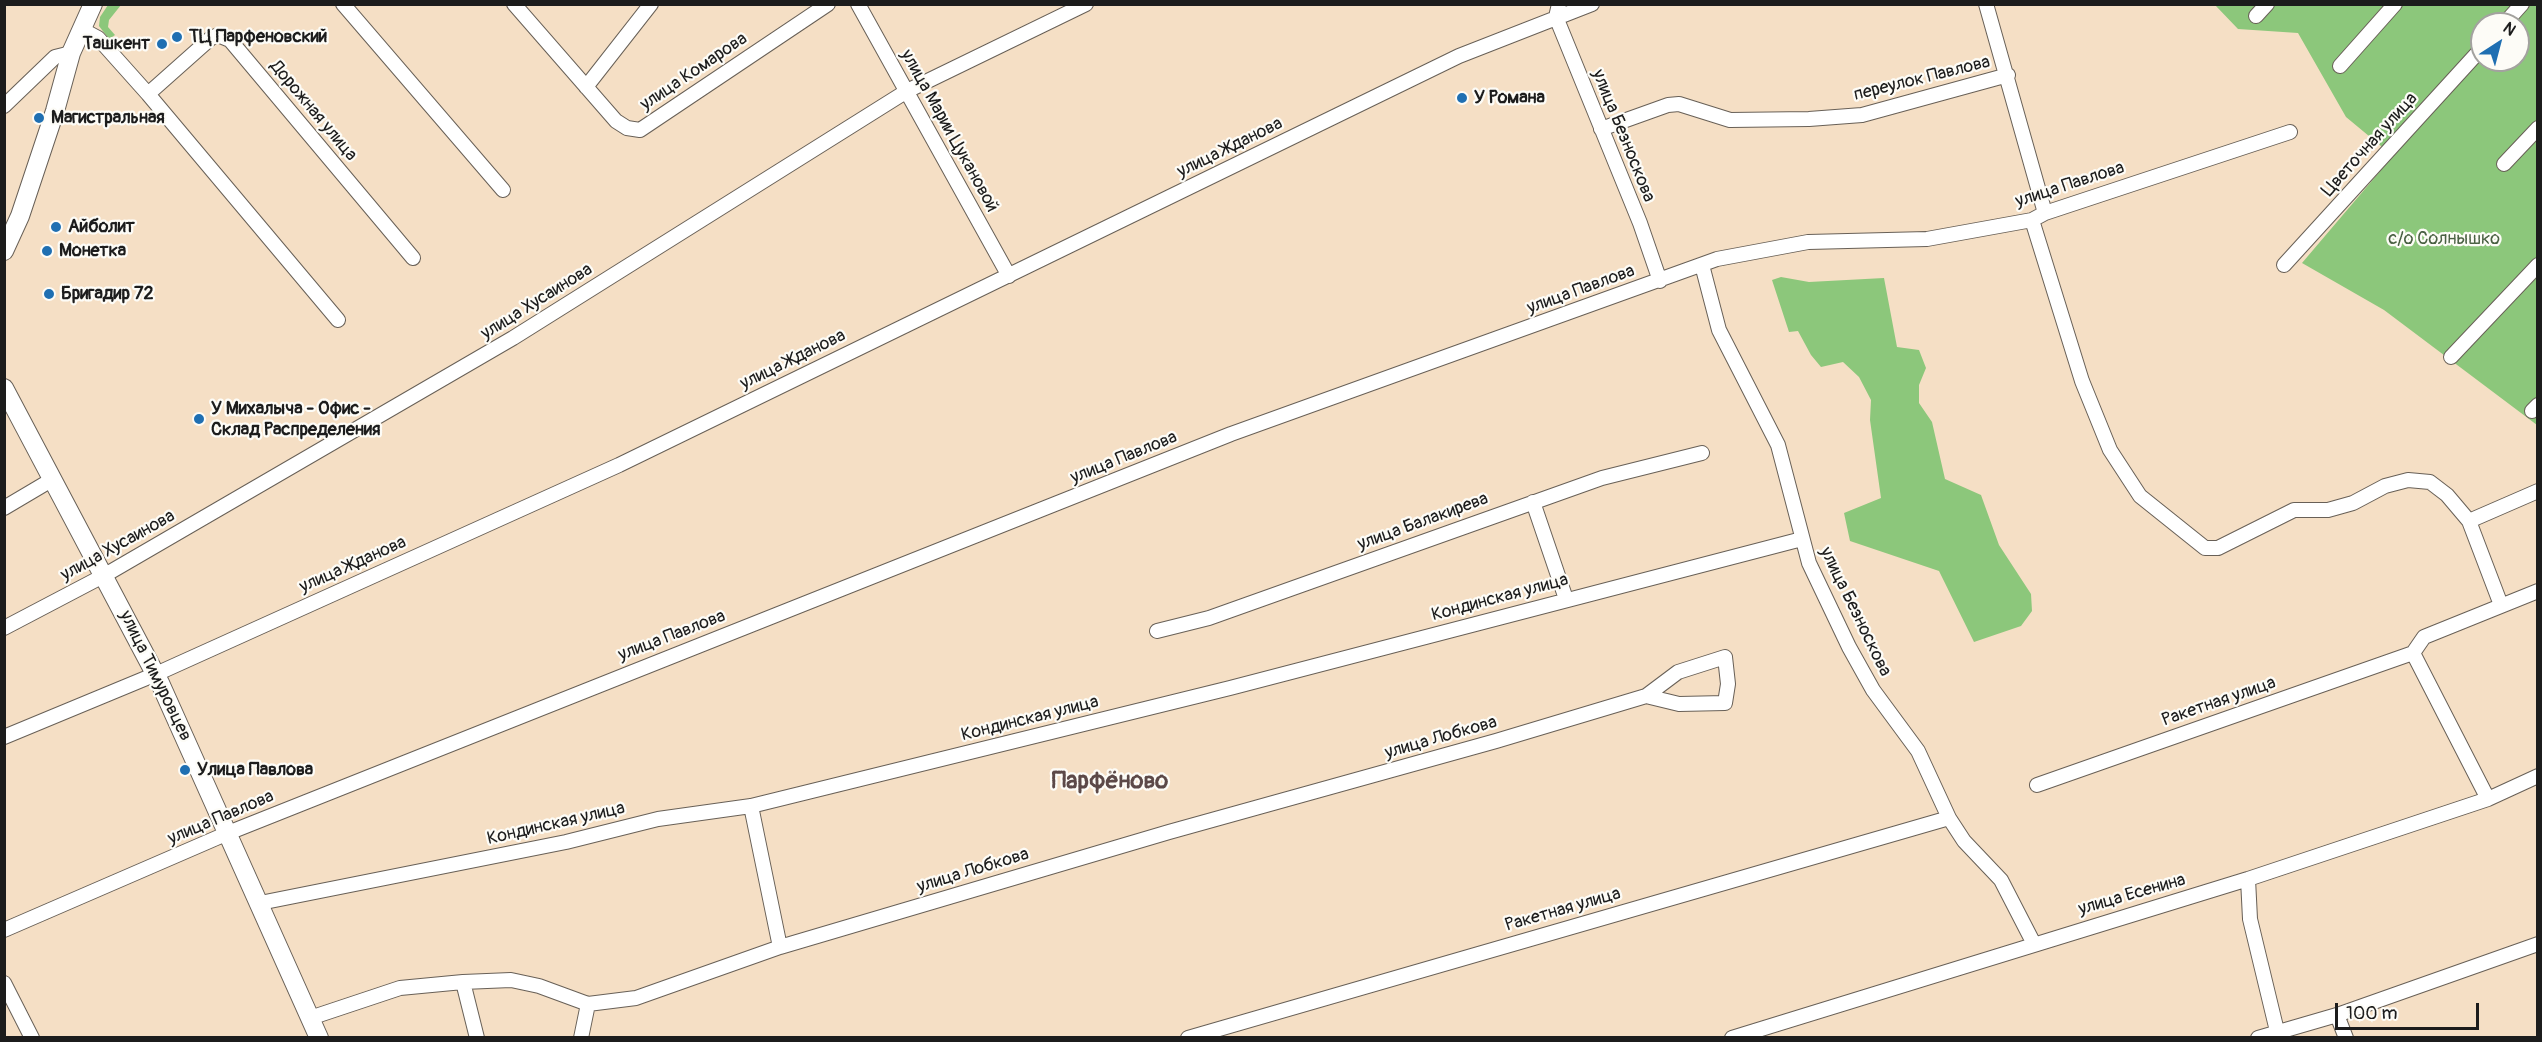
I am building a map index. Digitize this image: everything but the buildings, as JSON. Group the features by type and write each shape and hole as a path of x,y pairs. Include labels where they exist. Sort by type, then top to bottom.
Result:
{"main road":[{"path":"4,251 20,216 52,122 71,52 93,4"},
{"name":"улица Тимуровцев","path":"4,388 156,674 319,1038"}],"street":[{"path":"343,4 503,190"},
{"name":"улица Комарова","path":"514,4 616,121 627,128 640,130 828,4"},
{"path":"586,87 651,4"},
{"name":"улица Марии Цукановой","path":"858,4 1009,276"},
{"name":"улица Хусаинова","path":"4,628 105,575 513,338 907,91 1086,4"},
{"name":"улица Жданова","path":"4,737 156,674 619,465 1459,56 1557,11 1592,4"},
{"name":"переулок Павлова","path":"1986,4 2008,75 2045,213"},
{"path":"2256,16 2267,4"},
{"path":"2340,66 2395,4"},
{"name":"улица Безноскова","path":"1557,11 1660,281"},
{"path":"81,28 98,38 148,94 338,320"},
{"name":"Дорожная улица","path":"148,94 211,38 223,36 230,40 413,258"},
{"path":"8,96 55,57 71,52"},
{"name":"Цветочная улица","path":"2284,266 2470,61"},
{"name":"переулок Павлова","path":"1601,129 1668,105 1679,104 1730,120 1809,119 1862,114 2008,75"},
{"path":"2504,164 2538,128"},
{"name":"улица Павлова","path":"4,930 228,833 1231,434 1717,259 1808,242 1927,239 2032,220 2045,213 2290,132"},
{"path":"2032,220 2082,381 2110,450 2140,496 2205,548 2218,548 2294,510 2328,510 2353,503 2385,486 2408,480 2430,482 2447,495 2469,521 2501,605"},
{"name":"улица Безноскова","path":"1702,265 1719,330 1778,445 1809,563 1849,647 1873,690 1918,751 1949,818 1964,841 2001,880 2034,944"},
{"path":"2451,357 2538,265"},
{"name":"улица Балакирева","path":"1157,631 1209,618 1602,478 1702,453"},
{"path":"4,508 53,479"},
{"path":"2469,521 2538,491"},
{"path":"1533,502 1566,599"},
{"name":"Кондинская улица","path":"260,903 566,842 658,819 751,806 1230,688 1802,539"},
{"name":"Ракетная улица","path":"2037,785 2413,653 2424,637 2538,591"},
{"path":"2413,653 2488,799"},
{"name":"улица Лобкова","path":"310,1018 400,988 463,981 511,980 539,986 588,1005 636,998 780,947 1158,835 1646,696 1678,672 1725,657 1728,684 1725,703 1679,704 1646,696"},
{"name":"улица Есенина","path":"1732,1038 2248,879 2488,799 2538,776"},
{"path":"751,806 780,947"},
{"name":"Ракетная улица","path":"1188,1038 1949,818"},
{"path":"2248,879 2250,919 2277,1031"},
{"path":"2258,1038 2337,1015 2538,944"},
{"path":"463,981 477,1038"},
{"path":"4,983 32,1038"},
{"path":"581,1038 588,1005"},
{"path":"2337,1015 2346,1038"}],"green space":[{"path":"108,5 121,5 109,20 108,27 115,35 109,39 99,26 100,17"},
{"name":"с/о Солнышко","path":"2215,5 2537,5 2537,425 2384,310 2302,263 2393,156 2346,117 2298,33 2238,29"},
{"path":"1781,277 1809,282 1884,278 1897,347 1919,350 1926,368 1919,385 1919,403 1932,422 1945,479 1981,495 1999,545 2031,594 2032,611 2021,626 1974,642 1939,571 1850,541 1844,513 1881,498 1870,420 1871,400 1859,377 1843,362 1821,367 1811,355 1798,331 1789,332 1772,280"}],"place":[{"name":"ТЦ Парфеновский","path":"177,37"},
{"name":"Ташкент","path":"162,44"},
{"name":"У Романа","path":"1462,98"},
{"name":"Магистральная","path":"39,118"},
{"name":"Айболит","path":"56,227"},
{"name":"Монетка","path":"47,251"},
{"name":"Бригадир 72","path":"49,294"},
{"name":"У Михалыча - Офис - Склад Распределения","path":"199,419"},
{"name":"Улица Павлова","path":"185,770"}],"district":[{"name":"Парфёново","path":"1110,782"}]}
